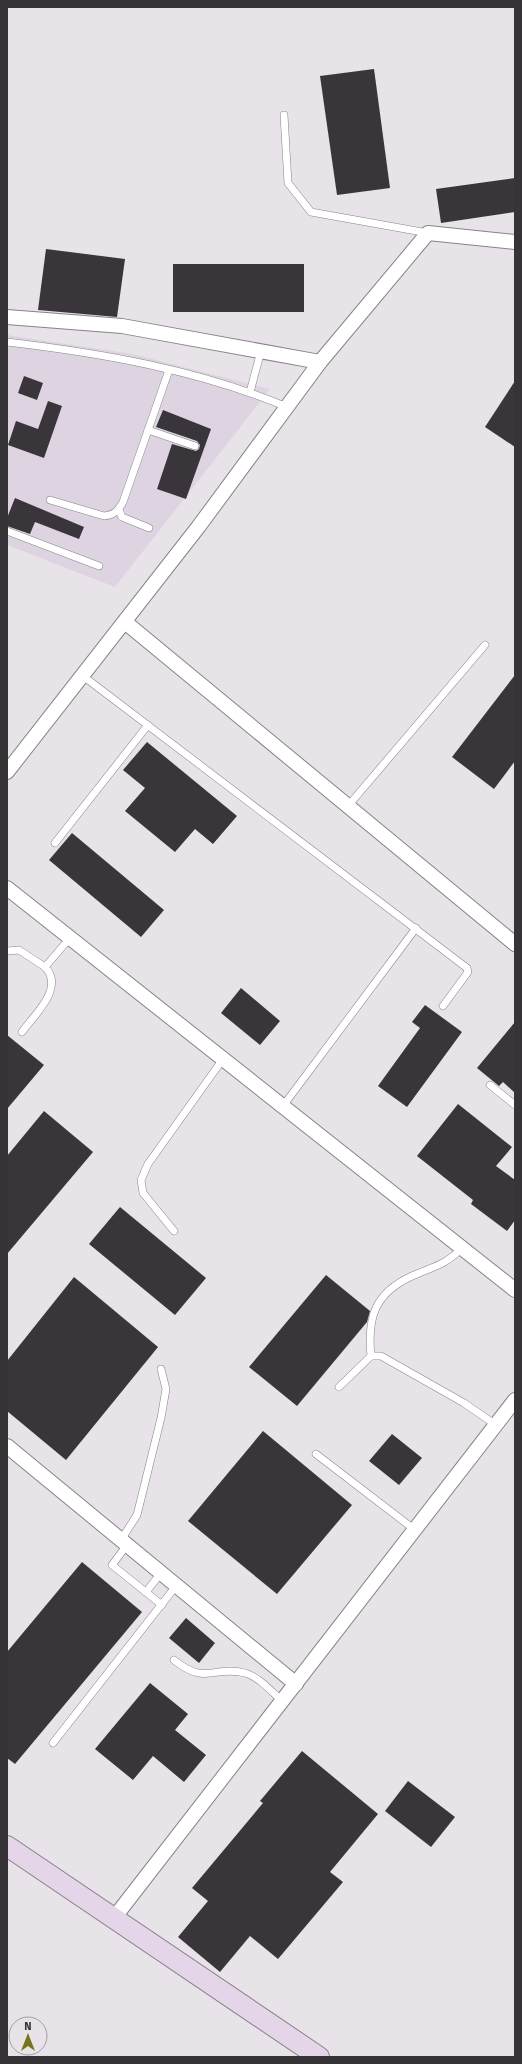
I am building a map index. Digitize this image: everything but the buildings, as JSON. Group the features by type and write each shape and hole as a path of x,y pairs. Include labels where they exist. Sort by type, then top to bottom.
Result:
{"street":[{"path":"7,772 199,526 320,362 428,233 515,242"},
{"path":"7,317 122,326 320,362"},
{"path":"124,622 515,944"},
{"path":"7,888 515,1290"},
{"path":"114,1918 515,1400"},
{"path":"7,1446 296,1684"},
{"path":"7,1846 319,2057"}],"lane":[{"path":"284,115 288,182 311,212 428,233"},
{"path":"7,342 72,350 169,370 250,392 287,407"},
{"path":"250,392 261,351"},
{"path":"50,500 104,516 112,515 119,510 169,370"},
{"path":"148,430 195,446"},
{"path":"119,510 122,517 149,528"},
{"path":"7,531 100,566"},
{"path":"348,806 485,645"},
{"path":"83,676 468,969 468,972 443,1006"},
{"path":"55,843 148,725"},
{"path":"283,1106 416,928"},
{"path":"45,967 70,938"},
{"path":"7,951 18,950 45,967 52,977 52,988 22,1032"},
{"path":"174,1231 143,1193 141,1180 148,1164 223,1059"},
{"path":"490,1085 515,1105"},
{"path":"371,1356 369,1334 371,1324 376,1305 384,1295 398,1283 450,1260 462,1248"},
{"path":"339,1387 371,1356 381,1356 464,1403 496,1425"},
{"path":"161,1369 166,1389 161,1418 137,1515 112,1565 162,1604"},
{"path":"316,1454 415,1530"},
{"path":"146,1592 161,1573"},
{"path":"53,1743 176,1586"},
{"path":"174,1660 186,1670 202,1674 228,1672 243,1673 253,1676 282,1701"}],"shaded area":[{"path":"7,335 133,354 270,389 115,587 7,545"}]}
